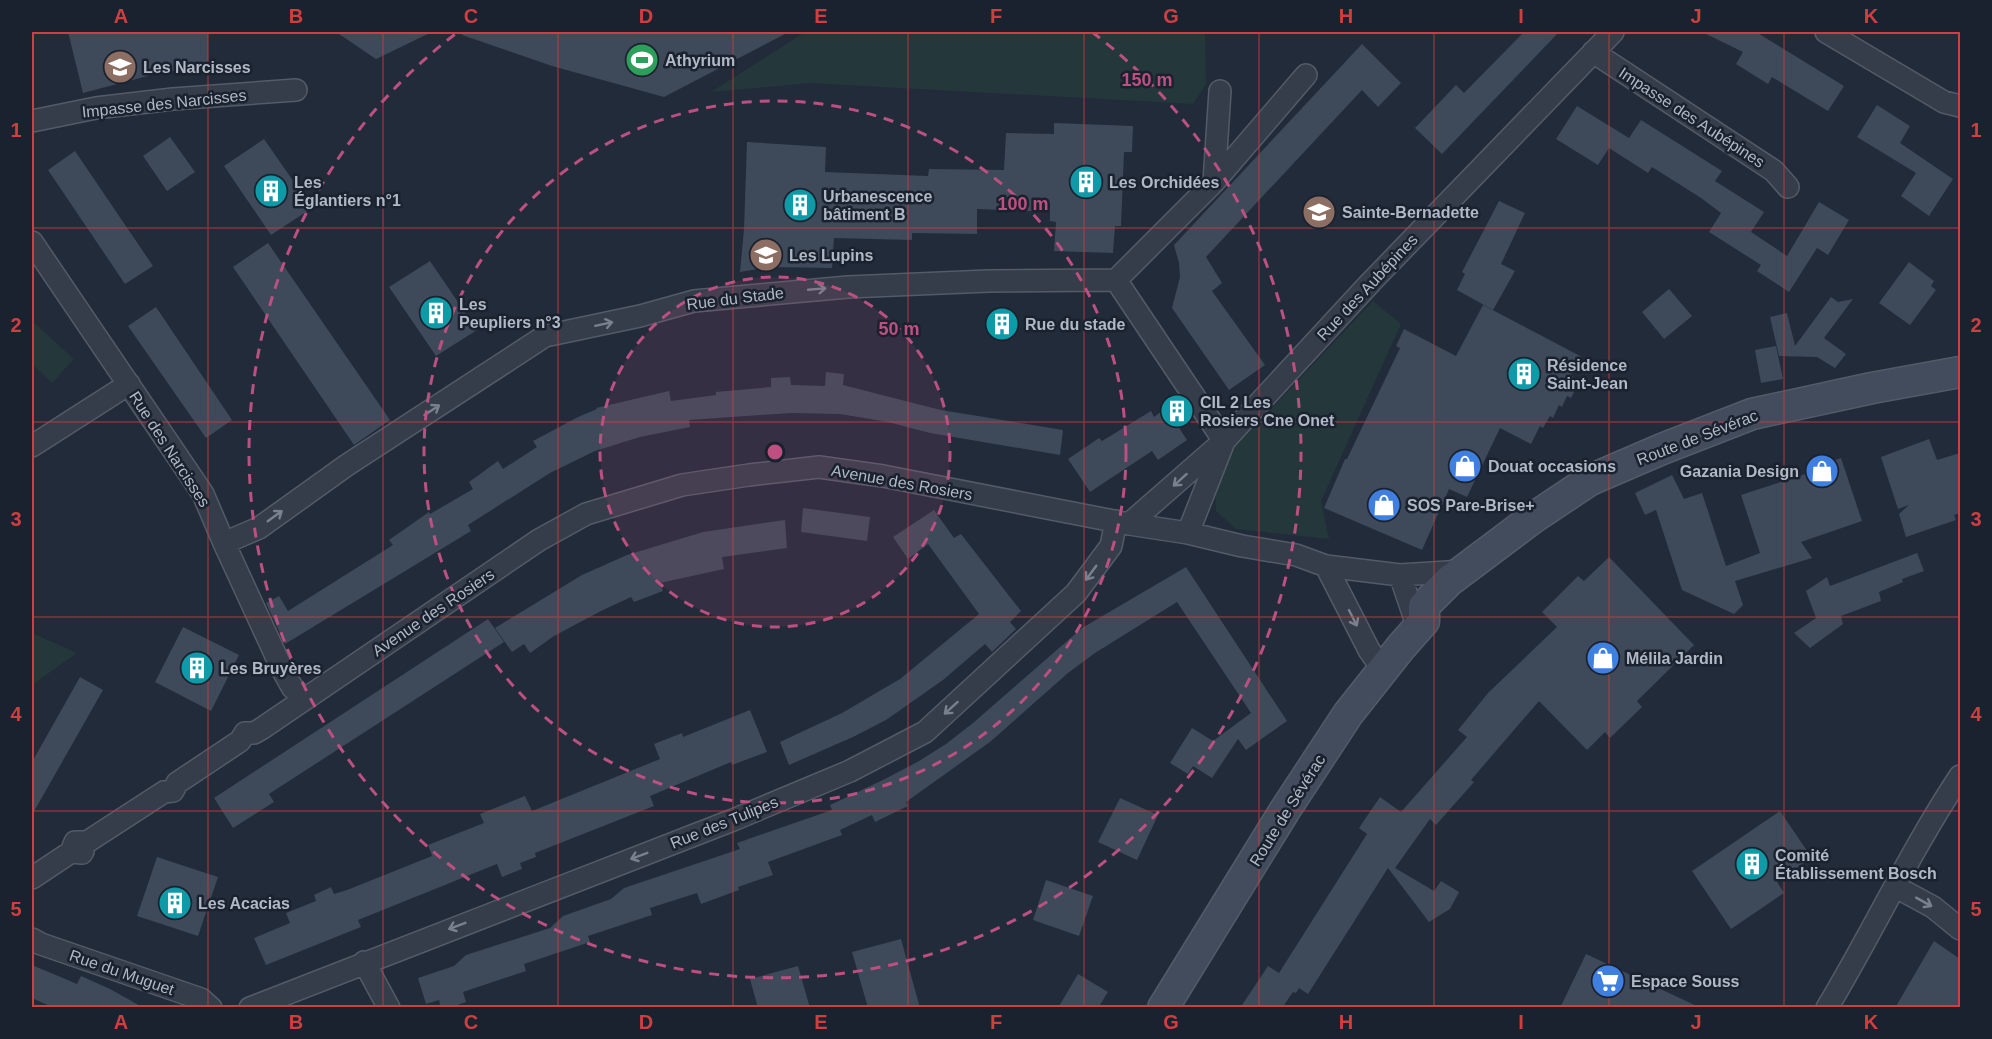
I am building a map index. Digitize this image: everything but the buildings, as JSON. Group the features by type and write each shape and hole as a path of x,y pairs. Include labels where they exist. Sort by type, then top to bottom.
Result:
{"main road":[{"name":"Route de Sévérac","path":"1163,1008 1348,714 1421,625 1424,606 1449,581 1533,518 1590,480 1662,448 1752,414 1960,372"}],"street":[{"name":"Rue des Aubépines","path":"1123,523 1224,441 1371,282 1613,32"},
{"path":"1826,32 1944,102 1960,106"},
{"name":"Impasse des Aubépines","path":"1593,52 1774,171 1788,187"},
{"path":"1224,441 1116,280 1214,182 1306,75"},
{"name":"Impasse des Narcisses","path":"32,121 96,108 173,99 296,90"},
{"path":"1214,182 1220,91"},
{"name":"Rue des Narcisses","path":"32,242 97,341 129,384 203,494 282,669 292,687 304,699"},
{"name":"Rue du Stade","path":"224,543 259,528 347,465 545,336 640,316 694,301 848,286 988,281 1116,280"},
{"path":"32,446 129,384"},
{"name":"Rue des Aubépines","path":"1188,533 1224,441"},
{"name":"Avenue des Rosiers","path":"32,878 304,699 539,540 586,514 682,485 819,467 883,476 1123,523 1188,533 1242,546 1296,555 1326,566 1400,575 1463,571"},
{"name":"Rue des Tulipes","path":"250,1008 733,820 850,771 925,732 1076,593 1111,546 1123,523"},
{"path":"1326,566 1369,650 1383,670"},
{"path":"1400,575 1421,625"},
{"path":"1827,1008 1938,810 1960,776"},
{"path":"1896,887 1933,907 1960,929"},
{"name":"Rue du Muguet","path":"32,939 201,999 211,1008"},
{"path":"364,962 389,1008"}],"green space":[{"path":"805,32 1205,32 1206,84 1193,104 811,83 711,92"},
{"path":"1373,301 1401,324 1321,501 1329,539 1236,529 1216,511 1215,489 1234,448"},
{"path":"32,321 74,359 52,383 32,364"},
{"path":"32,633 77,653 32,685"}],"place":[{"name":"Athyrium","path":"642,60"},
{"name":"Les Narcisses","path":"120,67"},
{"name":"Les Orchidées","path":"1086,182"},
{"name":"Les Églantiers n°1","path":"271,191"},
{"name":"Urbanescence bâtiment B","path":"800,205"},
{"name":"Sainte-Bernadette","path":"1319,212"},
{"name":"Les Lupins","path":"766,255"},
{"name":"Les Peupliers n°3","path":"436,313"},
{"name":"Rue du stade","path":"1002,324"},
{"name":"Résidence Saint-Jean","path":"1524,374"},
{"name":"CIL 2 Les Rosiers Cne Onet","path":"1177,411"},
{"name":"Douat occasions","path":"1465,466"},
{"name":"Gazania Design","path":"1822,471"},
{"name":"SOS Pare-Brise+","path":"1384,505"},
{"name":"Mélila Jardin","path":"1603,658"},
{"name":"Les Bruyères","path":"197,668"},
{"name":"Comité Établissement Bosch","path":"1752,864"},
{"name":"Les Acacias","path":"175,903"},
{"name":"Espace Souss","path":"1608,981"}]}
